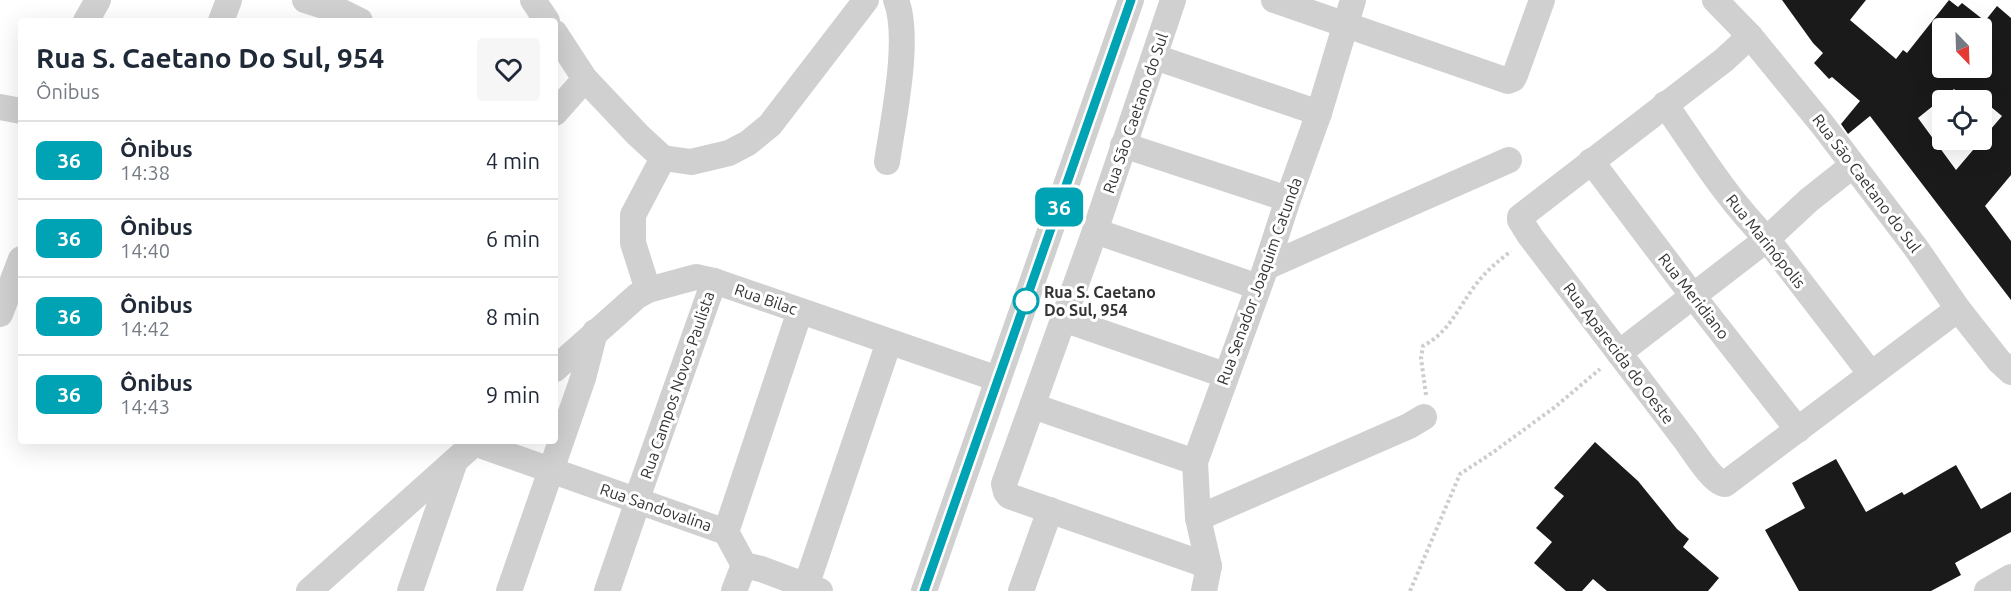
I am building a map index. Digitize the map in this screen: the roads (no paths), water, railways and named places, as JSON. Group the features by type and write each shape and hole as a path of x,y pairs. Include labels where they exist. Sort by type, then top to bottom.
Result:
{"street":[{"path":"88,18 98,0"},
{"path":"222,18 229,0"},
{"path":"305,0 345,18"},
{"path":"533,0 545,18"},
{"path":"558,38 585,79 638,135 663,158 691,162 729,153 748,143 770,125 866,0"},
{"path":"887,162 903,34 900,10 896,0"},
{"path":"924,591 1131,0"},
{"name":"Rua São Caetano do Sul","path":"1050,510 1009,496 1004,484 1095,231 1173,0"},
{"path":"1274,0 1508,81 1515,75 1542,0"},
{"name":"Rua Senador Joaquim Catunda","path":"1209,566 1198,518 1195,462 1225,375 1243,334 1319,113 1353,0"},
{"name":"Rua São Caetano do Sul","path":"1715,0 1750,36 1822,124 1916,248 1958,309 1999,361 2011,372"},
{"name":"Rua Aparecida do Oeste","path":"1750,36 1724,60 1522,214 1520,220 1530,236 1619,353 1719,484 1723,485 1958,309"},
{"path":"1155,57 1319,113"},
{"path":"558,106 585,79"},
{"name":"Rua Marinópolis","path":"1665,104 1725,190 1748,220 1767,239 1871,374"},
{"path":"0,107 18,110"},
{"path":"1123,145 1288,199"},
{"path":"648,290 633,243 633,215 663,158"},
{"path":"1095,231 1244,282 1262,277 1509,160"},
{"name":"Rua Meridiano","path":"1591,161 1798,430"},
{"path":"1619,353 1767,239 1809,200 1852,166"},
{"path":"0,314 18,268"},
{"name":"Rua Bilac","path":"558,366 637,296 648,290 696,278 714,281 998,379"},
{"name":"Rua Campos Novos Paulista","path":"607,591 714,281"},
{"path":"726,532 800,311"},
{"path":"1063,319 1225,375"},
{"path":"509,591 583,378 595,332"},
{"path":"734,591 744,565 813,588 889,342"},
{"path":"1033,406 1195,462"},
{"path":"1198,518 1409,426 1424,417"},
{"path":"309,591 474,444"},
{"name":"Rua Sandovalina","path":"481,444 726,532 744,565"},
{"path":"410,591 455,462"},
{"path":"1022,591 1050,510 1209,566 1204,591"},
{"path":"1987,591 2011,577"}],"place":[{"name":"Rua S. Caetano Do Sul, 954","path":"1026,301"}]}
